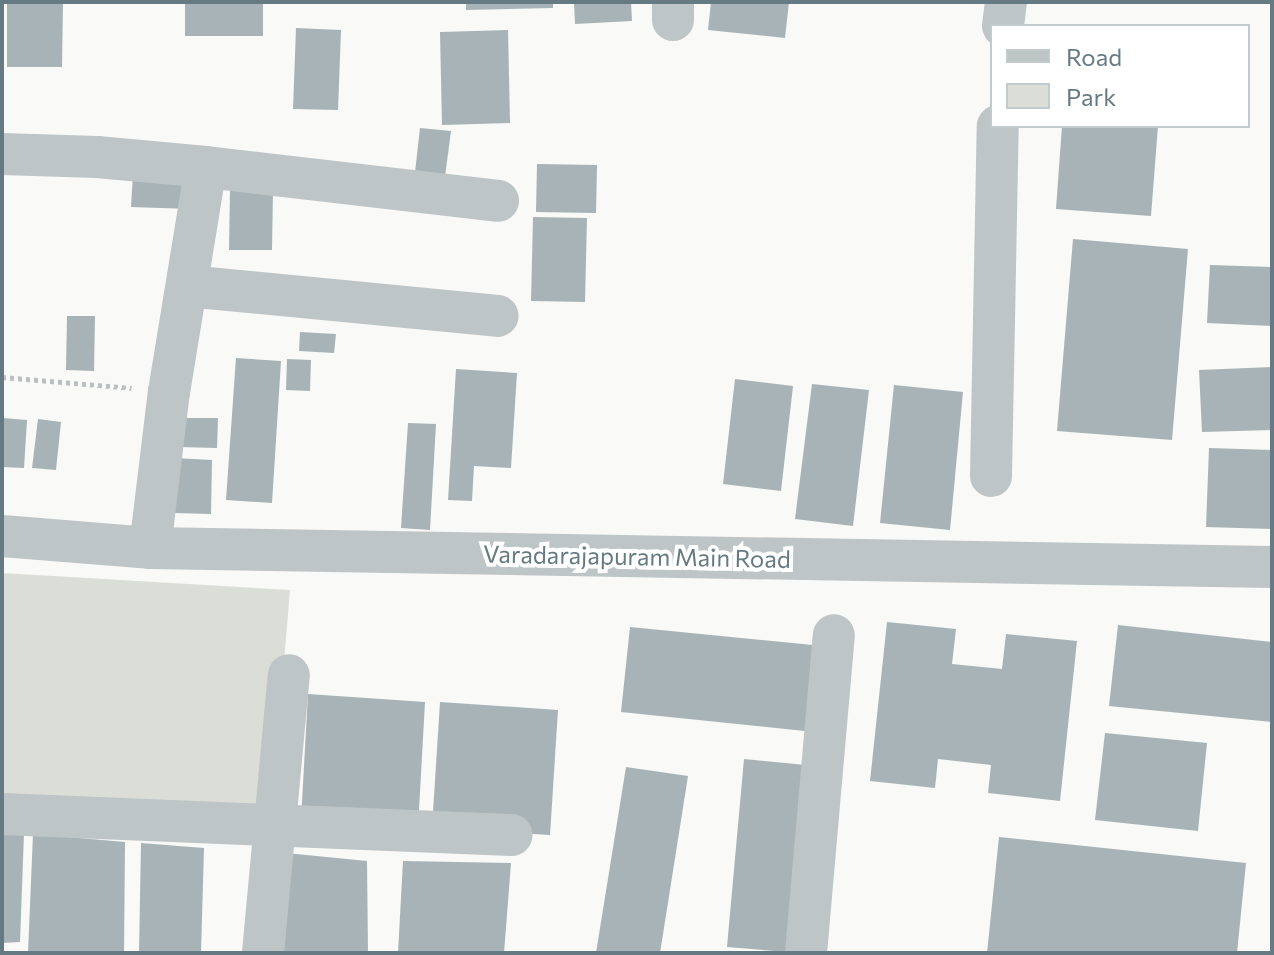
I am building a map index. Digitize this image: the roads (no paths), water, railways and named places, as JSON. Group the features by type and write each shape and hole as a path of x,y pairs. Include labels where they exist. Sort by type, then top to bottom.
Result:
{"street":[{"path":"1003,24 1006,2"},
{"path":"991,476 998,128"},
{"path":"2,154 97,157 206,167 498,201"},
{"path":"150,548 169,392 206,167"},
{"path":"187,286 498,316"},
{"name":"Varadarajapuram Main Road","path":"2,536 150,548 1272,567"},
{"path":"806,953 834,635"},
{"path":"263,953 289,675"},
{"path":"2,814 512,835"}]}
